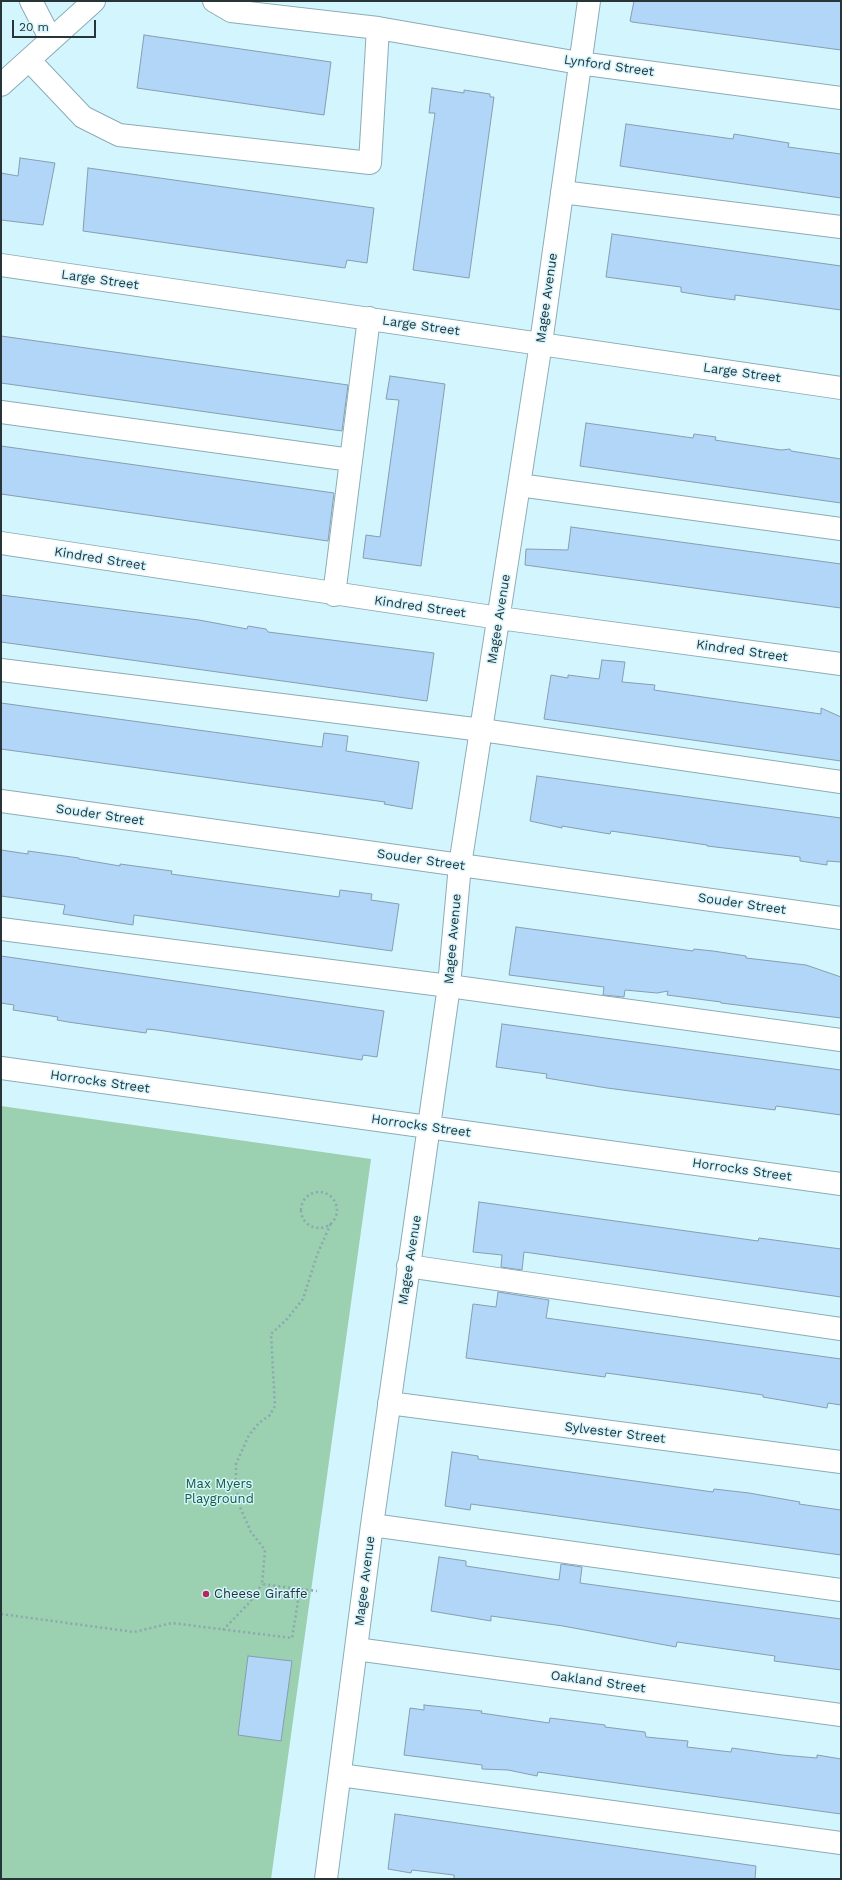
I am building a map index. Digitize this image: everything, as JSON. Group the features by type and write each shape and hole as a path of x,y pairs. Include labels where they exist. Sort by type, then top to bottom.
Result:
{"street":[{"path":"31,1 51,40"},
{"path":"1,85 94,1"},
{"name":"Lynford Street","path":"214,1 231,12 378,28 579,63 841,98"},
{"name":"Magee Avenue","path":"326,1879 372,1525 449,986 460,865 541,343 588,1"},
{"path":"29,60 83,117 119,135 370,163 378,28"},
{"path":"562,192 841,227"},
{"name":"Large Street","path":"1,266 369,318 841,388"},
{"path":"334,595 369,318"},
{"path":"1,412 351,460"},
{"path":"519,485 841,529"},
{"name":"Kindred Street","path":"1,543 334,595 841,664"},
{"path":"1,670 482,730 841,782"},
{"name":"Souder Street","path":"1,801 841,918"},
{"path":"1,929 449,986 841,1040"},
{"name":"Horrocks Street","path":"1,1068 841,1184"},
{"path":"408,1266 841,1329"},
{"name":"Sylvester Street","path":"389,1403 841,1462"},
{"path":"372,1525 841,1590"},
{"name":"Oakland Street","path":"356,1649 841,1715"},
{"path":"340,1775 841,1843"}],"path":[{"path":"222,1630 250,1602 262,1584 266,1550 251,1532 240,1507 236,1487 236,1464 249,1435 259,1423 270,1415 275,1406 271,1334 287,1319 303,1299 317,1254 337,1213 337,1207 331,1197 321,1192 315,1193 305,1199 302,1209 305,1220 308,1224 320,1228 331,1224"},
{"path":"262,1584 316,1590"},
{"path":"1,1614 134,1632 172,1623 292,1638 300,1589"}],"green space":[{"name":"Max Myers Playground","path":"1,1106 371,1159 271,1879 1,1879"}],"building":[{"path":"634,1 841,1 841,50 632,22 630,21"},
{"path":"144,35 331,62 324,115 137,88"},
{"path":"432,88 464,93 464,90 490,94 490,97 494,97 469,278 413,270 435,113 429,113"},
{"path":"626,124 733,139 734,134 789,143 788,147 841,154 841,198 620,166"},
{"path":"20,158 55,163 43,225 1,220 1,173 18,176"},
{"path":"88,168 374,208 367,263 347,260 345,268 83,231"},
{"path":"612,234 841,266 841,310 735,295 735,300 706,296 681,292 681,287 606,277"},
{"path":"1,336 348,385 342,431 1,383"},
{"path":"390,376 445,384 421,566 363,558 366,535 380,537 399,400 386,399"},
{"path":"586,423 693,438 694,434 716,437 715,440 781,450 790,449 791,451 841,459 841,503 580,466"},
{"path":"1,446 334,493 328,541 1,494"},
{"path":"571,527 841,564 841,608 525,565 526,549 568,550"},
{"path":"1,595 199,620 247,629 248,626 266,629 268,632 434,653 427,701 1,642"},
{"path":"602,660 625,662 622,682 655,685 654,690 821,714 821,708 841,717 841,761 544,719 551,675 568,678 568,675 599,679"},
{"path":"1,703 322,747 324,733 348,736 346,751 419,762 412,809 384,804 385,802 1,749"},
{"path":"537,776 841,818 841,862 827,861 827,865 800,861 800,857 707,846 611,831 610,834 562,826 562,828 530,821"},
{"path":"1,850 28,854 28,851 79,858 120,866 120,864 172,871 171,874 339,897 340,890 372,894 371,900 399,904 392,951 134,915 133,925 63,914 65,905 1,896"},
{"path":"516,927 693,951 694,949 713,951 746,956 746,958 806,965 841,977 841,1018 667,995 668,991 657,993 625,990 624,997 603,995 604,987 509,975"},
{"path":"1,956 384,1011 377,1057 363,1055 362,1060 157,1030 147,1029 146,1033 68,1022 57,1020 58,1017 13,1010 14,1005 1,1003"},
{"path":"502,1024 841,1070 841,1115 776,1106 775,1110 607,1088 546,1078 547,1074 496,1067"},
{"path":"479,1202 758,1241 759,1238 841,1249 841,1297 524,1252 522,1270 501,1267 502,1255 473,1252"},
{"path":"498,1292 549,1300 546,1318 841,1359 841,1405 828,1403 827,1408 763,1397 763,1395 702,1386 606,1373 605,1377 466,1358 473,1304 496,1307"},
{"path":"452,1452 478,1456 478,1459 713,1492 714,1489 749,1493 800,1502 799,1504 841,1510 841,1555 471,1504 470,1510 445,1506"},
{"path":"439,1557 466,1561 466,1566 559,1580 561,1564 582,1567 580,1583 841,1619 841,1670 774,1661 775,1656 677,1642 676,1647 563,1626 491,1616 491,1621 431,1611"},
{"path":"248,1656 292,1661 281,1741 238,1735"},
{"path":"424,1705 482,1711 481,1713 549,1723 550,1718 605,1725 605,1727 645,1732 646,1737 688,1741 687,1747 731,1752 732,1748 782,1755 817,1758 817,1755 841,1759 841,1814 538,1772 537,1776 508,1770 482,1769 482,1765 404,1755 410,1708 424,1710"},
{"path":"395,1814 756,1866 755,1879 454,1879 454,1875 412,1870 411,1873 388,1869"}],"place":[{"name":"Cheese Giraffe","path":"206,1594"}]}
